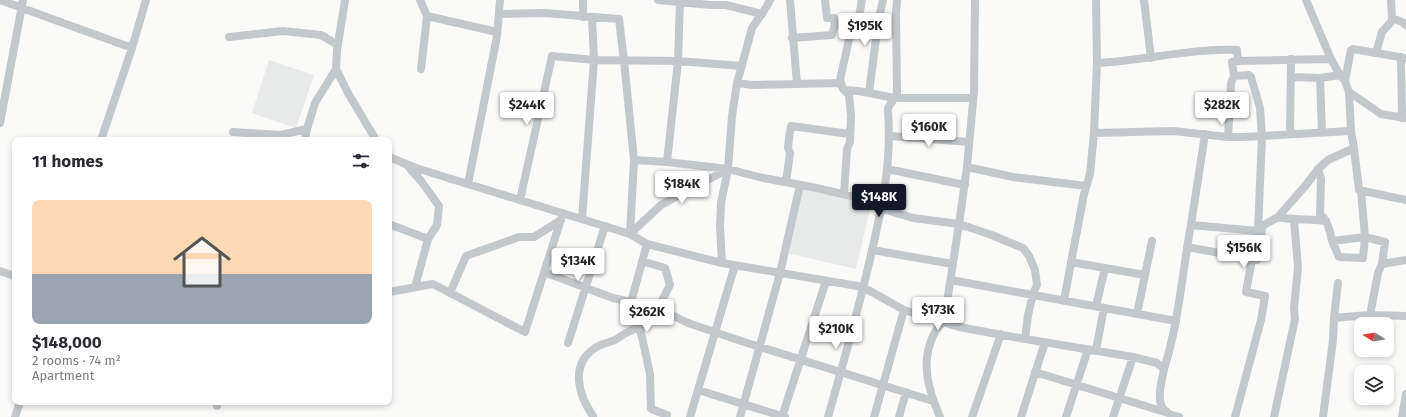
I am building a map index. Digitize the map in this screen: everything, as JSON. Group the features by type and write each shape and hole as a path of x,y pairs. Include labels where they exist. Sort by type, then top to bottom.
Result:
{"street":[{"path":"0,0 22,4 132,48"},
{"path":"103,137 146,0"},
{"path":"306,137 315,103 336,69 345,0"},
{"path":"420,0 427,16 421,69"},
{"path":"468,184 497,32 500,0"},
{"path":"583,0 583,17"},
{"path":"658,0 726,5 762,14"},
{"path":"722,263 720,226 721,203 728,169 732,116 737,83 752,28 770,0"},
{"path":"790,0 797,84"},
{"path":"792,38 832,34 835,24 834,18 827,18 825,0"},
{"path":"835,24 857,27 862,0"},
{"path":"869,93 878,23 883,0"},
{"path":"828,417 864,287 883,206 890,136 888,112 897,94 897,0"},
{"path":"940,417 933,401 927,380 926,358 929,345 938,326 944,322 965,185 973,98 975,0"},
{"path":"1064,300 1086,186 1090,174 1094,133 1097,63 1096,0"},
{"path":"1144,0 1151,58"},
{"path":"1306,0 1332,59 1349,92 1351,131 1358,188 1361,192 1365,237 1363,258 1339,256 1332,241 1326,221 1320,214 1321,179 1318,169"},
{"path":"1376,53 1380,35 1391,22 1391,0"},
{"path":"668,162 678,61 680,2"},
{"path":"0,124 22,4"},
{"path":"499,14 545,13 619,19 634,160 630,234"},
{"path":"427,16 497,32"},
{"path":"582,219 594,60 592,18"},
{"path":"1392,18 1406,25"},
{"path":"844,194 847,149 850,142 851,116 849,95 840,80 852,26"},
{"path":"229,37 283,31 321,35 338,45"},
{"path":"1343,78 1353,49 1404,58 1404,118 1381,114 1349,92"},
{"path":"1097,63 1122,62 1225,50 1237,50 1238,60"},
{"path":"520,200 552,56 594,60 678,61 742,66"},
{"path":"1290,134 1291,59"},
{"path":"1228,137 1231,83 1234,76 1232,62 1238,60 1332,59"},
{"path":"336,69 348,93 374,137"},
{"path":"1187,247 1252,260 1258,259 1262,136 1260,108 1253,81 1249,75 1234,76"},
{"path":"1291,77 1343,78"},
{"path":"1320,78 1322,132"},
{"path":"737,83 753,85 797,84 843,87 894,98 973,98"},
{"path":"786,182 790,153 788,148 791,126 850,134"},
{"path":"233,132 280,135 307,129"},
{"path":"1094,133 1173,131 1228,137 1351,131"},
{"path":"1164,414 1160,400 1164,369 1170,352 1176,321 1205,134"},
{"path":"890,136 911,136 969,142"},
{"path":"1260,230 1264,225 1278,217 1318,169 1328,160 1354,148"},
{"path":"392,160 520,200 562,217 582,219 630,234 646,244 722,263 864,287 904,310 959,327 1133,357 1156,363 1164,369"},
{"path":"634,160 668,162 728,169 763,178 844,194 869,200 883,206 886,210 913,218 959,224 1023,248 1029,256 1035,270 1037,285 1033,294 1025,339"},
{"path":"406,164 421,181 438,206 437,225 428,239 414,287"},
{"path":"967,167 1013,178 1086,186"},
{"path":"630,234 661,205 728,169"},
{"path":"887,170 965,185"},
{"path":"740,417 780,273 800,185"},
{"path":"1361,192 1406,200"},
{"path":"392,291 433,284 525,332 562,217"},
{"path":"450,293 466,256 519,237 534,237 562,217"},
{"path":"1278,217 1294,220 1326,221"},
{"path":"1274,417 1295,319 1294,308 1298,267 1294,220"},
{"path":"392,225 428,239"},
{"path":"1191,225 1260,230"},
{"path":"568,343 605,226"},
{"path":"1332,241 1365,237 1385,242 1382,264 1378,273 1370,315"},
{"path":"1137,314 1152,240"},
{"path":"646,244 632,302 650,374 651,409 667,415"},
{"path":"872,250 953,264"},
{"path":"1235,417 1265,301 1265,296 1246,292 1252,260"},
{"path":"1382,264 1406,260"},
{"path":"593,416 581,395 578,381 580,370 585,358 594,348 615,340 639,327 660,306 670,285 665,268 642,261"},
{"path":"1071,262 1145,275"},
{"path":"690,417 735,265"},
{"path":"1066,417 1076,385 1092,350 1105,268"},
{"path":"0,271 12,275"},
{"path":"544,272 613,298 632,302 656,310 759,347 933,401"},
{"path":"951,280 1176,321"},
{"path":"698,390 783,417 826,281"},
{"path":"1323,417 1333,340 1338,283"},
{"path":"874,417 904,310"},
{"path":"1334,318 1370,315 1406,316"},
{"path":"973,417 1001,334"},
{"path":"1022,417 1045,342"},
{"path":"1113,417 1133,357"},
{"path":"1036,372 1164,414 1179,417"},
{"path":"899,417 906,392"},
{"path":"1402,417 1406,394"},
{"path":"15,417 19,405"}],"shaded area":[{"path":"269,60 314,75 296,128 252,113"},
{"path":"801,188 871,205 856,269 787,253"}]}
